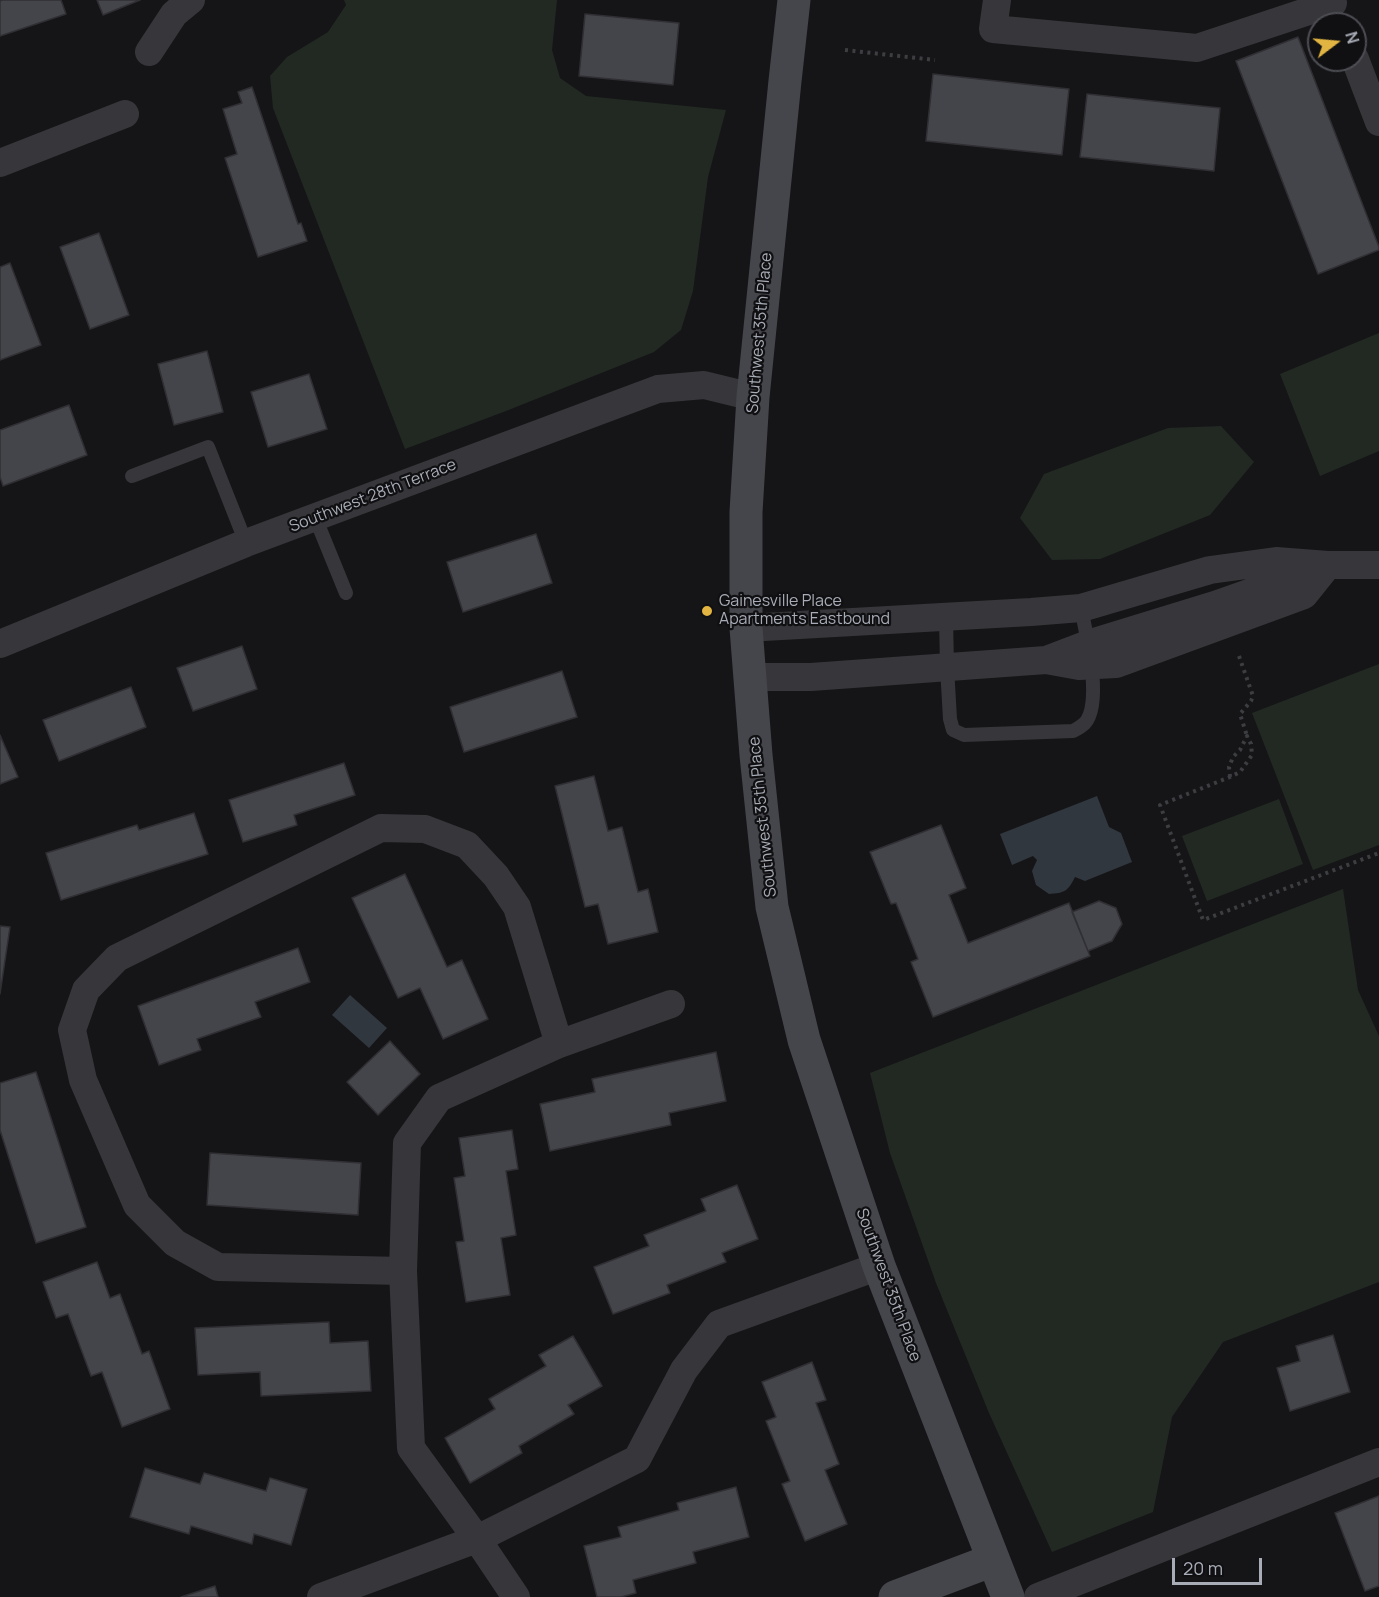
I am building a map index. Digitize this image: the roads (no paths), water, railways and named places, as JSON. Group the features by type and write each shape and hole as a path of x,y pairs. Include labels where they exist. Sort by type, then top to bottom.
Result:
{"street":[{"path":"149,52 174,14 191,0"},
{"name":"Southwest 35th Place","path":"794,0 753,397 746,513 746,628 756,755 772,907 804,1040 879,1266 1008,1597"},
{"path":"997,0 993,29 1197,48 1336,9"},
{"path":"1360,72 1379,122"},
{"path":"0,163 125,114"},
{"name":"Southwest 28th Terrace","path":"0,644 246,543 658,389 704,385 753,397"},
{"path":"746,628 1081,608 1210,570 1276,561 1328,565 1379,565"},
{"path":"750,676 811,677 1046,660 1079,666 1090,655 1155,624 1328,565"},
{"path":"1090,655 1116,664 1304,595 1328,565"},
{"path":"1146,589 1155,624"},
{"path":"404,1271 218,1267 175,1243 137,1205 83,1080 72,1030 86,990 117,958 381,828 425,829 467,845 496,876 517,907 559,1044"},
{"path":"516,1597 411,1448 404,1271 407,1143 439,1098 559,1044 672,1004"},
{"path":"321,1597 477,1539 637,1459 684,1370 719,1324 879,1266"},
{"path":"1038,1597 1379,1462"},
{"path":"895,1597 993,1560"}],"lane":[{"path":"132,476 208,447 246,543"},
{"path":"315,517 346,593"},
{"path":"946,617 950,719 953,730 964,735 1073,731 1085,724 1092,711 1090,655 1081,608"}],"place":[{"name":"Gainesville Place Apartments Eastbound","path":"707,611"}]}
